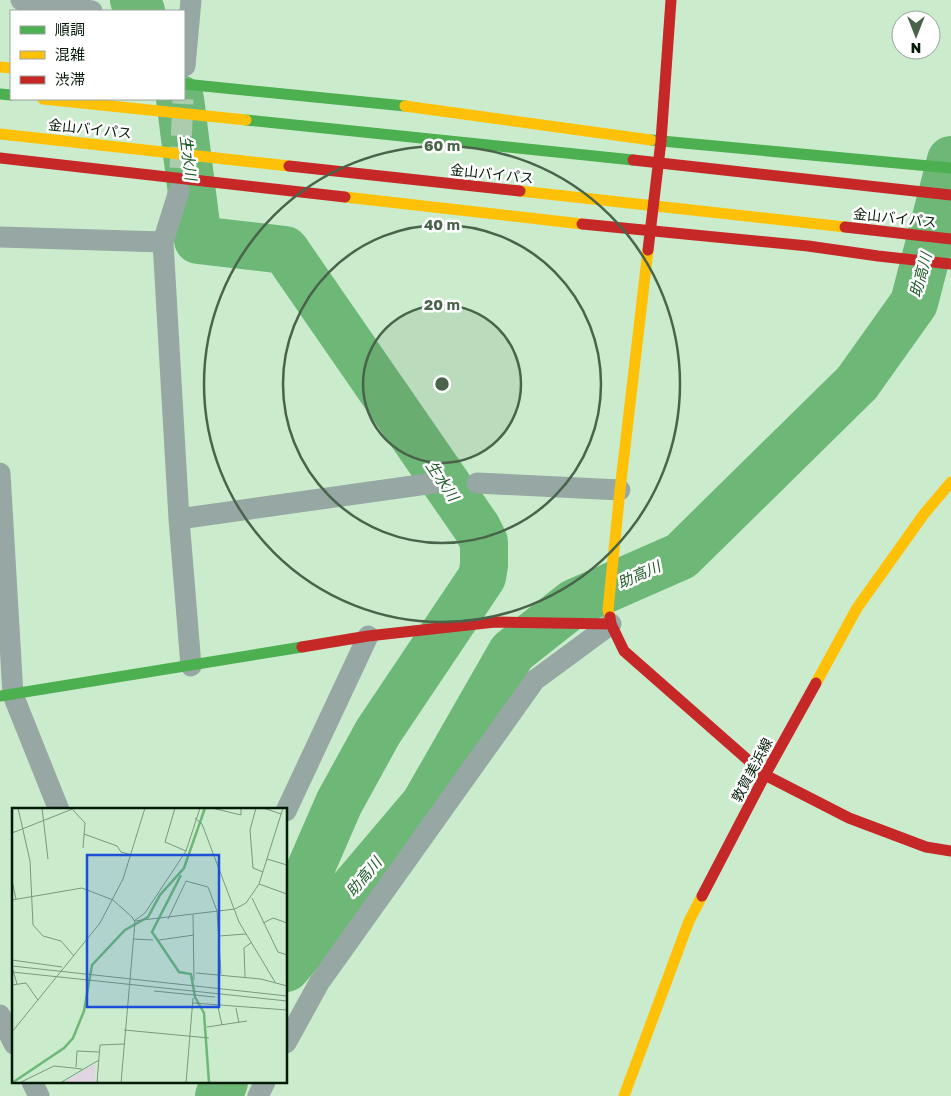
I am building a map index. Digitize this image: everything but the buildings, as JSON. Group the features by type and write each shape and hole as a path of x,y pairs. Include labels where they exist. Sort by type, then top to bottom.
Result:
{"main road":[{"path":"671,0 661,141 620,490 610,617 624,651 765,775 849,818 926,847 951,851"},
{"path":"185,75 661,141 951,168"},
{"name":"金山バイパス","path":"53,100 951,195"},
{"name":"金山バイパス","path":"0,134 951,239"},
{"path":"0,158 650,231 808,246 951,264"},
{"name":"敦賀美浜線","path":"626,1096 689,921 765,775 857,608 924,514 951,482"},
{"path":"6,696 368,636 495,622 610,617"}],"street":[{"path":"21,0 86,10"},
{"path":"185,50 186,26 191,0"},
{"path":"179,191 163,242 179,519 191,666"},
{"path":"0,237 163,242"},
{"path":"0,473 6,696 58,808"},
{"path":"179,519 434,483"},
{"path":"476,483 620,490"},
{"path":"288,1039 319,983 536,680 610,617"},
{"path":"287,808 368,636"},
{"path":"0,1015 12,1040"},
{"path":"33,1084 39,1096"},
{"path":"258,1096 264,1084"}],"waterway":[{"name":"生水川","path":"134,0 140,10"},
{"name":"生水川","path":"180,100 198,240 285,250 477,528 484,542 482,577 378,732 339,803 288,920"},
{"name":"助高川","path":"288,966 425,804 512,652 574,603 681,556 857,383 914,303 951,160"},
{"name":"助高川","path":"219,1096 223,1084"}],"tunnel":[{"path":"180,168 183,100"}],"traffic: fast":[{"path":"185,84 405,106"},
{"path":"0,94 10,95"},
{"path":"246,120 633,160"},
{"path":"651,140 951,168"},
{"path":"0,696 302,647"}],"traffic: slow":[{"path":"0,67 10,68"},
{"path":"53,100 246,120"},
{"path":"405,106 651,140"},
{"path":"0,134 289,166"},
{"path":"520,191 845,227"},
{"path":"345,197 582,224"},
{"path":"610,617 608,610 620,490 648,250"},
{"path":"816,683 857,608 924,514 951,482"},
{"path":"624,1096 689,921 702,896"}],"traffic: jam":[{"path":"648,250 661,141 671,0"},
{"path":"0,158 345,197"},
{"path":"633,160 951,195"},
{"path":"289,166 520,191"},
{"path":"582,224 808,246 951,264"},
{"path":"845,227 951,239"},
{"path":"610,617 611,624 624,651 765,775 849,818 926,847 951,851"},
{"path":"302,647 368,636 495,622 611,624"},
{"path":"702,896 765,775 816,683"}]}
